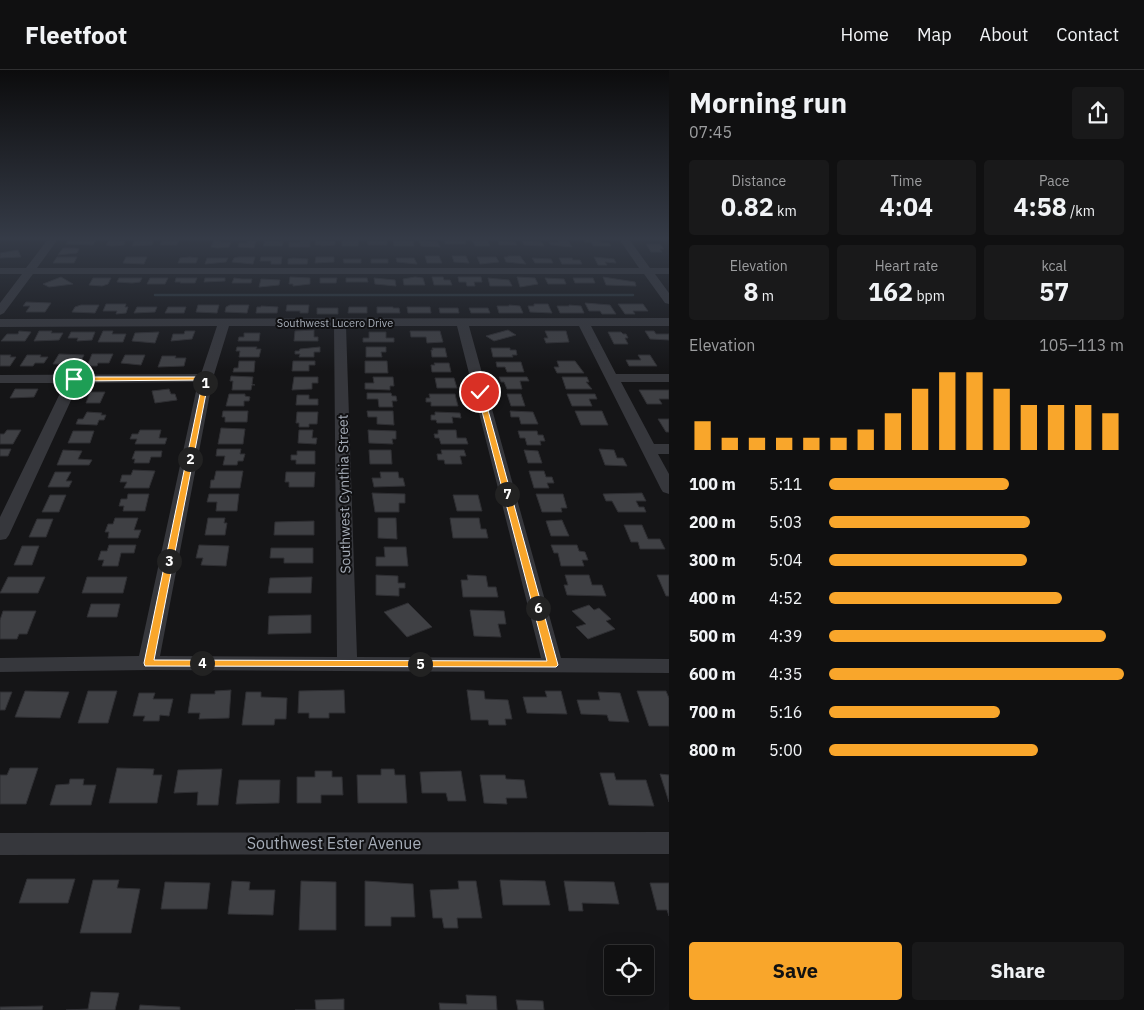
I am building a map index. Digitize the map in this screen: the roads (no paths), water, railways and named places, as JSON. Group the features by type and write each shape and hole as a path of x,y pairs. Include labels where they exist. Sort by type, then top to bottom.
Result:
{"street":[{"path":"0,311 21,283"},
{"path":"657,283 669,301"},
{"path":"583,322 669,489"},
{"name":"Southwest Lucero Drive","path":"0,323 669,322"},
{"path":"148,663 206,378 224,323"},
{"name":"Southwest Cynthia Street","path":"340,323 348,664"},
{"path":"462,323 553,665"},
{"path":"0,378 206,378"},
{"path":"612,378 669,378"},
{"path":"0,535 74,379"},
{"path":"649,449 669,448"},
{"path":"0,665 148,663 669,666"},
{"name":"Southwest Ester Avenue","path":"0,844 669,843"}],"waterway":[{"path":"155,295 633,295"}]}
